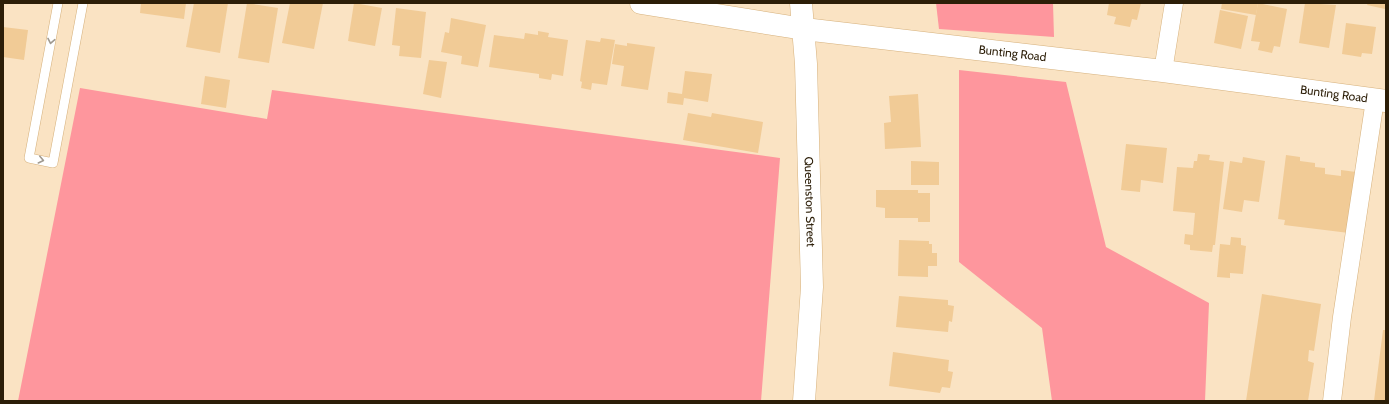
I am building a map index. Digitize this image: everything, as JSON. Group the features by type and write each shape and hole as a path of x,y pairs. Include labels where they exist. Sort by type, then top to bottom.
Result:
{"street":[{"name":"Bunting Road","path":"640,3 804,28 1163,71 1380,100"},
{"name":"Queenston Street","path":"801,3 804,28 812,287 804,401"},
{"path":"1163,71 1174,3"},
{"path":"1332,401 1342,317 1380,100"}],"lane":[{"path":"58,3 29,158 53,163 83,3"}],"shaded area":[{"path":"936,3 1053,3 1054,37 939,29"},
{"path":"959,70 1066,82 1106,247 1209,303 1205,401 1052,401 1042,328 959,262"},
{"path":"80,88 267,119 272,90 780,158 761,401 18,401"}],"building":[{"path":"141,3 186,3 184,19 140,13"},
{"path":"194,3 228,3 220,53 186,47"},
{"path":"247,3 278,8 269,63 238,58"},
{"path":"290,3 323,3 314,49 282,43"},
{"path":"354,3 382,8 375,46 348,41"},
{"path":"1109,3 1141,3 1137,20 1132,19 1130,27 1114,24 1116,17 1107,15"},
{"path":"1222,3 1258,3 1256,15 1221,9"},
{"path":"1258,3 1287,9 1280,47 1274,46 1272,53 1258,50 1260,42 1251,41"},
{"path":"1305,3 1336,5 1329,48 1299,43"},
{"path":"1368,3 1386,3 1385,9 1367,5"},
{"path":"396,8 426,12 421,58 399,56 400,46 392,45"},
{"path":"1220,10 1248,16 1241,49 1214,43"},
{"path":"451,18 486,25 478,67 461,64 462,56 441,52 445,32 449,33"},
{"path":"1346,23 1376,27 1372,54 1362,53 1361,57 1342,54"},
{"path":"3,27 28,30 24,60 3,57"},
{"path":"538,31 549,33 548,37 568,40 563,76 552,74 551,80 539,78 539,74 489,67 494,35 524,39 525,33 538,35"},
{"path":"601,38 615,40 607,85 592,83 591,90 581,88 582,82 580,81 586,40 600,42"},
{"path":"627,43 655,47 648,90 621,86 624,66 612,64 615,44 627,46"},
{"path":"429,60 447,62 441,98 423,94"},
{"path":"685,71 712,74 708,102 684,98 683,105 667,103 668,92 682,94"},
{"path":"205,76 230,80 226,108 201,104"},
{"path":"918,94 921,147 885,149 884,123 891,122 889,96"},
{"path":"688,113 711,117 712,113 763,122 758,153 683,140"},
{"path":"1126,144 1167,148 1163,183 1141,180 1140,192 1121,190"},
{"path":"1198,154 1210,155 1209,160 1224,162 1215,245 1213,245 1212,252 1190,250 1190,245 1184,244 1185,234 1193,235 1195,213 1173,211 1177,167 1193,168 1194,161 1197,161"},
{"path":"1286,155 1300,157 1300,161 1315,163 1315,167 1325,168 1325,174 1341,176 1341,170 1356,172 1349,233 1284,225 1285,220 1278,219"},
{"path":"1243,157 1265,161 1259,202 1244,200 1242,212 1223,209 1230,161 1242,163"},
{"path":"911,161 939,162 939,185 911,185"},
{"path":"876,190 918,190 918,193 930,193 930,222 918,222 918,218 885,218 885,208 876,207"},
{"path":"1231,237 1241,238 1241,245 1246,246 1243,274 1230,273 1230,278 1217,277 1220,244 1230,245"},
{"path":"899,240 929,241 929,244 932,244 932,253 937,253 937,266 928,266 928,277 898,276"},
{"path":"1262,294 1321,304 1314,351 1309,350 1308,361 1314,363 1308,401 1246,401"},
{"path":"899,296 948,300 948,305 954,306 952,322 949,321 948,332 896,327"},
{"path":"1383,330 1386,330 1386,401 1374,401"},
{"path":"893,352 949,360 948,371 953,372 950,388 942,387 940,393 889,386"}]}
